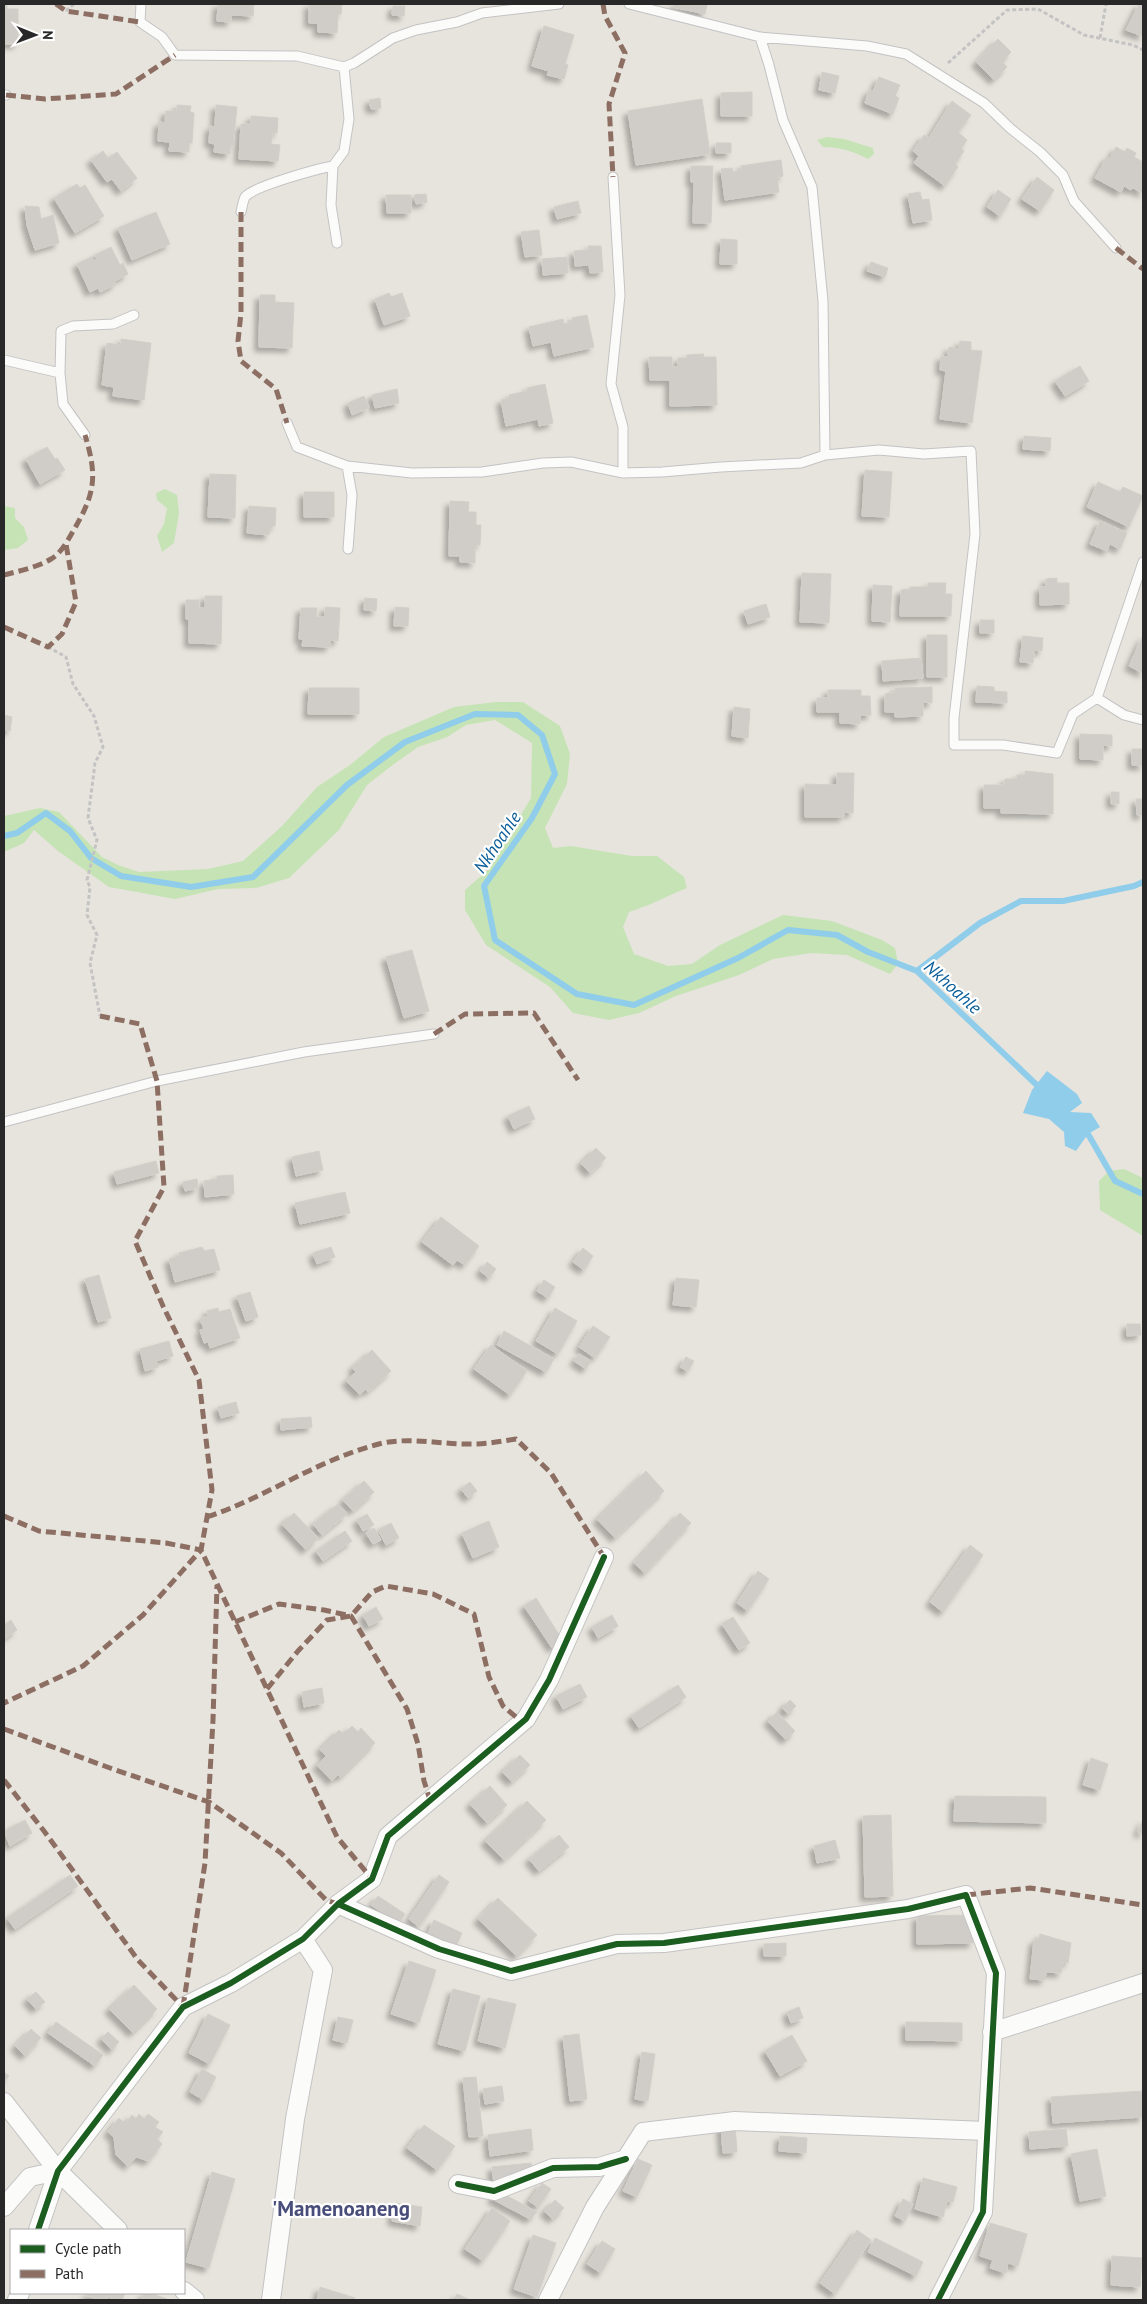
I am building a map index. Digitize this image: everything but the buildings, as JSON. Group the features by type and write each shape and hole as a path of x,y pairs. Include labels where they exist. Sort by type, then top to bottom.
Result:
{"street":[{"path":"38,2229 58,2171 183,2007 231,1983 303,1939 338,1904 372,1879 388,1836 526,1719 549,1680 604,1556"},
{"path":"338,1904 439,1949 511,1971 617,1944 664,1943 908,1909 966,1895 996,1973 983,2212 938,2300"},
{"path":"271,2300 295,2119 323,1970 303,1939"},
{"path":"992,2032 1143,1983"},
{"path":"4,2102 58,2171 117,2229"},
{"path":"548,2300 595,2206 643,2132 735,2121 986,2131"},
{"path":"458,2184 494,2190 554,2168 599,2167 626,2159"},
{"path":"4,2206 30,2177 58,2171"},
{"path":"185,2291 195,2300"}],"lane":[{"path":"140,4 140,22 162,37 175,55 297,56 344,67 354,63 393,38 416,30 457,22 482,13 559,4"},
{"path":"629,4 760,37 867,46 906,54 984,103 1011,129 1040,152 1063,175 1074,201 1116,248"},
{"path":"760,37 783,120 812,186 822,301 825,454"},
{"path":"337,242 331,205 333,166 344,151 349,119 344,67"},
{"path":"241,212 245,198 255,190 299,174 333,166"},
{"path":"613,177 620,295 611,384 623,427 622,473"},
{"path":"85,435 63,404 60,373 61,331 73,326 113,324 134,315"},
{"path":"4,360 60,373"},
{"path":"287,423 297,447 348,466 412,473 482,472 543,463 571,462 622,473 801,463 825,454 879,450 924,454 971,451 975,534 954,718 954,744 1004,744 1057,753 1073,714 1097,698 1143,562"},
{"path":"348,466 352,495 348,549"},
{"path":"1097,698 1124,715 1143,720"},
{"path":"4,1122 157,1081 304,1052 434,1034"}],"path":[{"path":"66,11 74,4"},
{"path":"1100,38 1106,4"},
{"path":"938,74 1007,10 1038,9 1084,35 1143,50"},
{"path":"48,647 66,657 73,684 94,716 103,747 95,763 88,818 96,840 88,880 90,887 87,915 97,935 90,963 100,1016"}],"green space":[{"path":"827,137 844,139 873,148 874,154 868,159 846,150 823,147 817,140"},
{"path":"165,489 177,495 179,513 174,543 162,552 157,536 164,524 167,508 157,500 156,493"},
{"path":"4,506 15,508 15,518 24,527 28,540 18,548 4,550"},
{"path":"496,702 523,702 560,726 570,754 567,784 545,828 553,848 571,846 632,856 657,856 684,877 687,888 629,912 623,927 634,954 668,966 692,964 720,945 783,915 832,921 882,940 895,948 898,964 890,974 847,955 811,953 773,959 739,975 676,996 639,1013 609,1020 573,1013 550,987 486,945 465,910 465,890 488,870 531,798 532,743 495,720 466,725 447,737 418,747 367,785 339,830 289,878 256,888 218,889 175,899 109,887 58,851 34,830 24,843 4,852 4,816 40,808 59,812 102,857 139,872 208,869 243,861 282,826 317,787 350,765 384,737 454,707"},
{"path":"1124,1169 1143,1178 1143,1236 1100,1210 1099,1181 1109,1171"}],"water":[{"path":"1047,1071 1077,1094 1082,1103 1070,1112 1091,1113 1100,1127 1088,1134 1076,1151 1065,1146 1064,1132 1049,1119 1023,1113 1032,1090"}],"waterway":[{"name":"Nkhoahle","path":"4,836 17,833 46,813 70,831 91,858 121,876 191,887 253,877 347,785 405,742 475,714 518,715 542,735 555,774 532,818 484,886 495,940 577,994 634,1005 738,958 788,930 837,935 868,952 917,971 1042,1090"},
{"path":"917,971 980,923 1021,901 1063,901 1134,886 1143,882"},
{"name":"Nkhoahle","path":"1082,1128 1088,1134 1115,1181 1143,1194"}],"marked path":[{"path":"56,4 66,11 140,22"},
{"path":"603,4 605,16 625,53 609,104 613,177"},
{"path":"6,95 45,99 116,94 175,55"},
{"path":"241,212 241,313 238,341 241,361 276,389 287,423"},
{"path":"1116,248 1143,269"},
{"path":"4,575 46,562 54,557 66,544 86,507 92,486 92,463 85,435"},
{"path":"4,627 48,647 62,634 76,602 66,544"},
{"path":"434,1034 465,1014 534,1013 578,1080"},
{"path":"100,1016 140,1024 157,1081 164,1187 135,1241 163,1306 199,1380 212,1490 201,1550 337,1837 372,1879"},
{"path":"207,1517 229,1509 337,1458 383,1443 417,1441 479,1444 516,1439 551,1473 604,1557"},
{"path":"4,1516 39,1531 166,1543 201,1550 143,1615 83,1666 4,1703"},
{"path":"183,2007 205,1863 213,1720 217,1585"},
{"path":"267,1689 298,1651 327,1620 351,1616 372,1592 386,1586 433,1594 474,1614 489,1677 503,1706 522,1722"},
{"path":"235,1622 279,1604 351,1616 407,1709 418,1744 424,1781 430,1800"},
{"path":"4,1729 209,1802 281,1853 326,1900 338,1904"},
{"path":"4,1780 44,1831 138,1960 183,2007"},
{"path":"966,1895 1030,1888 1143,1905"}],"cycle path":[{"path":"38,2229 58,2171 183,2007 231,1983 303,1939 338,1904 372,1879 388,1836 526,1719 549,1680 604,1557"},
{"path":"338,1904 439,1949 511,1971 617,1944 664,1943 908,1909 966,1895 996,1973 983,2212 938,2300"},
{"path":"458,2184 494,2191 553,2168 599,2167 626,2159"}],"district":[{"name":"'Mamenoaneng","path":"341,2208"}]}
